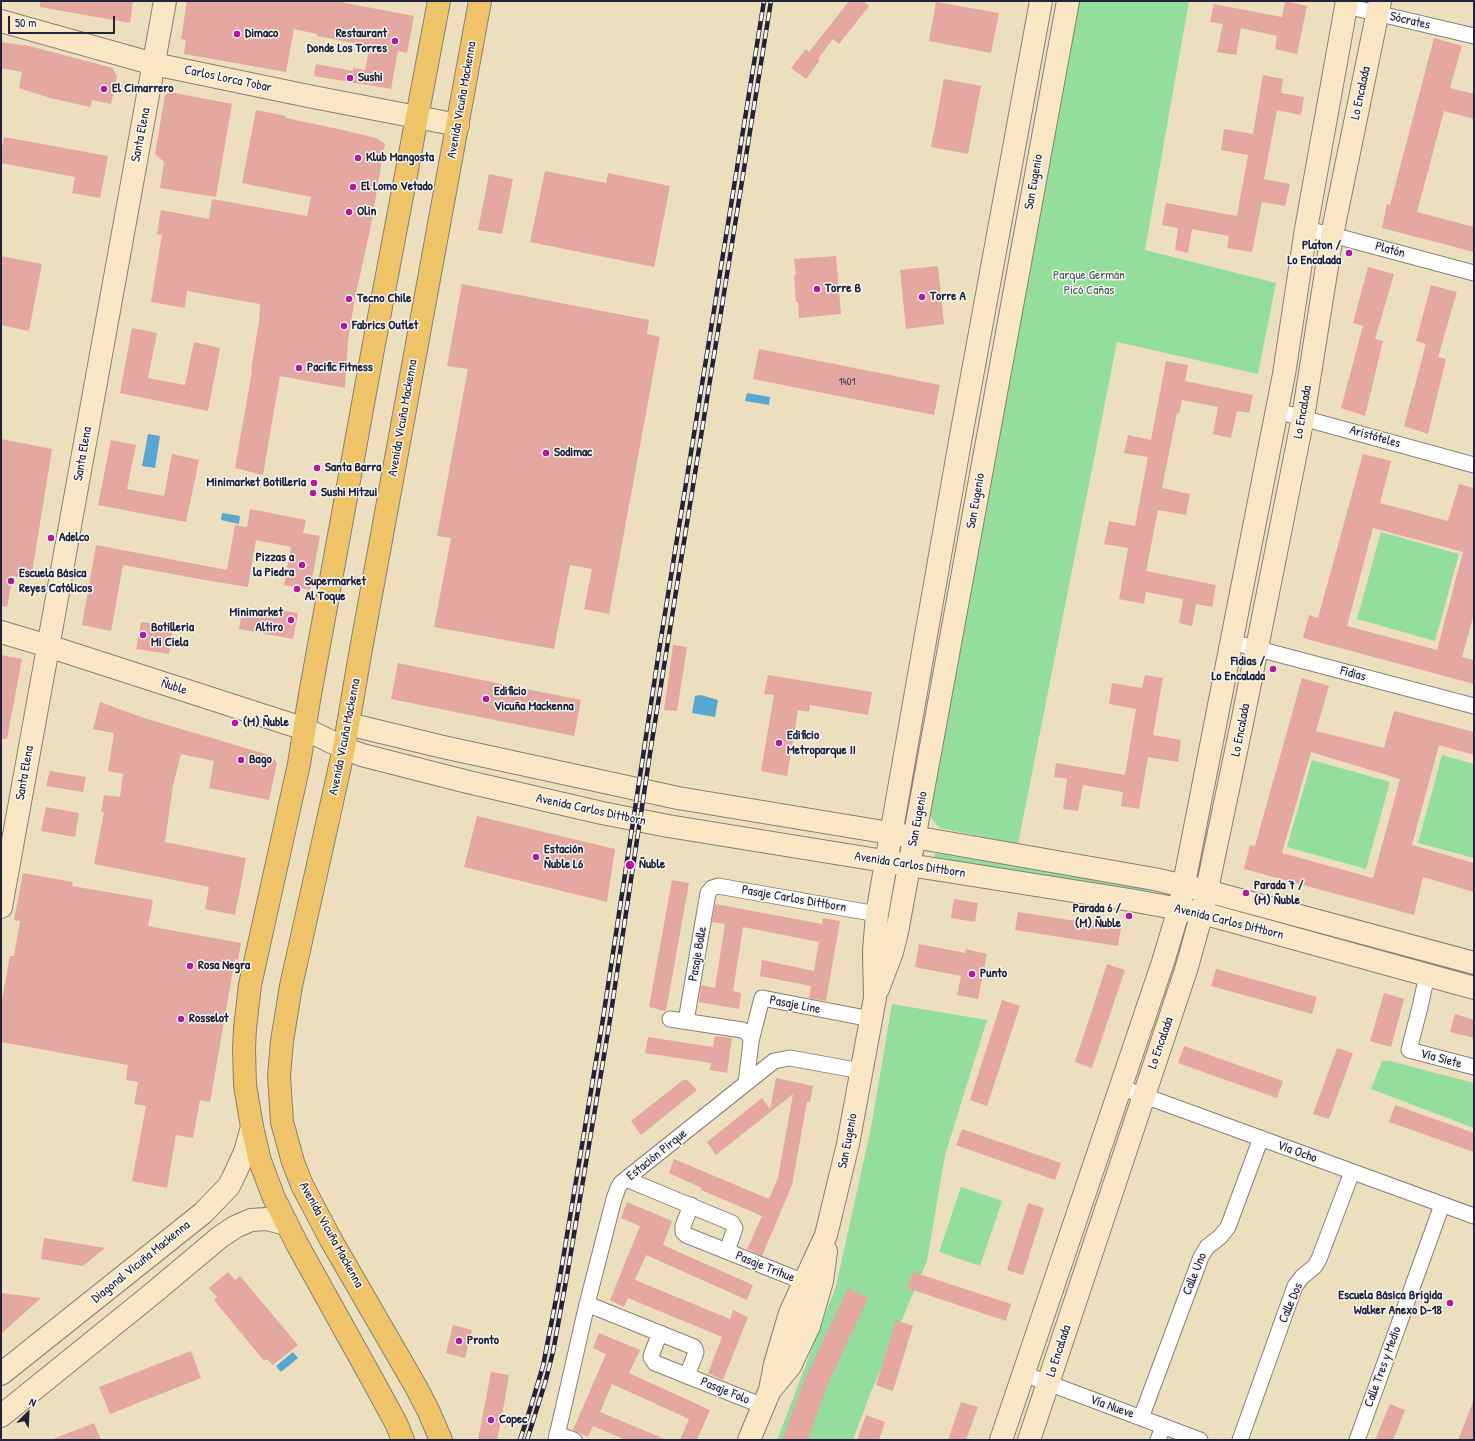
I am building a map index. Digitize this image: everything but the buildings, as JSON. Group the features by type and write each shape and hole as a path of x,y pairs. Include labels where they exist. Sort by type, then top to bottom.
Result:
{"main road":[{"name":"Santa Elena","path":"1,903 165,1"},
{"path":"403,1440 396,1423 286,1224 274,1198 260,1160 252,1127 247,1103 244,1067 247,1007 254,963 299,764 370,364 439,1"},
{"name":"Avenida Vicuña Mackenna","path":"440,1440 428,1410 409,1374 312,1206 293,1162 282,1122 279,1076 286,1015 344,748 480,1"},
{"name":"San Eugenio","path":"875,998 874,951 877,914 1041,1"},
{"name":"San Eugenio","path":"767,1398 790,1366 809,1326 822,1282 826,1236 845,1158 875,998 898,932 914,837 1068,1"},
{"name":"Lo Encalada","path":"1001,1440 1179,909 1277,411 1306,229 1347,4"},
{"name":"Lo Encalada","path":"1029,1440 1049,1384 1186,970 1208,891 1303,417 1332,235 1378,7"},
{"name":"Carlos Lorca Tobar","path":"1,21 154,64 458,125"},
{"path":"1007,190 1011,197 1018,200 1026,199 1032,193"},
{"path":"999,232 1004,228 1013,227 1024,236"},
{"name":"Ñuble","path":"1,632 305,730 344,748"},
{"path":"42,680 58,667 78,656"},
{"name":"Avenida Carlos Dittborn","path":"348,724 435,745 678,798 1131,874 1184,885 1474,963"},
{"name":"Avenida Carlos Dittborn","path":"344,748 362,755 468,782 602,813 668,826 1202,913 1474,988"},
{"path":"1195,827 1220,832"},
{"path":"1162,962 1186,970"},
{"name":"Diagonal Vicuña Mackenna","path":"1,1374 203,1213 229,1186 234,1178 245,1152 252,1127"},
{"path":"203,1213 208,1215 216,1222 220,1232 220,1237"},
{"path":"1,1416 220,1237 235,1227 251,1220 267,1219 286,1224"},
{"name":"San Eugenio","path":"749,1440 767,1398 790,1313 826,1236"}],"street":[{"name":"Sócrates","path":"1347,4 1378,7 1474,36"},
{"name":"Platón","path":"1306,229 1474,273"},
{"name":"Aristóteles","path":"1277,411 1474,465"},
{"name":"Fidias","path":"1232,642 1474,706"},
{"name":"Pasaje Carlos Dittborn","path":"712,888 718,886 877,914"},
{"name":"Pasaje Bolle","path":"686,1021 708,893 712,888"},
{"name":"Vía Siete","path":"1427,975 1409,1050 1474,1067"},
{"name":"Pasaje Line","path":"746,1083 751,1041 762,998 871,1019"},
{"path":"670,1019 742,1030 749,1035 751,1041"},
{"name":"Estación Pirque","path":"557,1437 587,1304 615,1194 618,1188 626,1179 774,1061 790,1058 861,1071"},
{"name":"Vía Ocho","path":"1120,1087 1474,1216"},
{"name":"Calle Uno","path":"1141,1418 1201,1257 1207,1247 1228,1227 1260,1138"},
{"name":"Calle Dos","path":"1240,1440 1293,1292 1298,1281 1315,1266 1320,1259 1352,1172"},
{"name":"Pasaje Trihue","path":"626,1179 732,1223 735,1228 727,1251"},
{"name":"Pasaje Trihue","path":"691,1205 682,1226 683,1232 686,1235 804,1282"},
{"name":"Calle Tres y Medio","path":"1357,1440 1442,1205"},
{"name":"Pasaje Folo","path":"587,1304 692,1346 696,1349 695,1356 687,1376"},
{"name":"Pasaje Folo","path":"660,1333 652,1353 652,1361 657,1365 687,1376 767,1398"},
{"name":"Vía Nueve","path":"1024,1374 1141,1418 1160,1433 1200,1440"},
{"path":"557,1437 574,1440"}],"green space":[{"name":"Parque Germán Picó Cañas","path":"1075,1 1189,1 1145,250 1276,283 1258,374 1117,342 1018,844 940,828 933,821 926,805"},
{"path":"1381,532 1459,554 1435,641 1357,619"},
{"path":"1442,755 1474,764 1474,858 1418,843"},
{"path":"1312,760 1390,782 1366,869 1287,847"},
{"path":"935,853 1152,888 1151,894 934,858"},
{"path":"892,1004 987,1020 945,1155 927,1261 870,1394 853,1440 777,1440 836,1286 871,1128"},
{"path":"1382,1061 1390,1061 1474,1083 1474,1128 1371,1089"},
{"path":"961,1187 1002,1201 980,1266 939,1252"}],"water":[{"path":"747,393 770,397 769,405 745,401"},
{"path":"148,434 160,436 155,468 142,466"},
{"path":"222,513 240,516 239,524 221,520"},
{"path":"701,695 718,700 715,717 692,713 695,696"},
{"path":"293,1352 298,1358 281,1372 276,1366"}],"railway":[{"path":"520,1440 543,1366 558,1289 602,1025 661,638 764,1"},
{"path":"527,1440 553,1352 568,1270 609,1026 651,747 771,1"}],"place":[{"name":"Dimaco","path":"237,34"},
{"name":"Restaurant Donde Los Torres","path":"395,41"},
{"name":"Sushi","path":"350,78"},
{"name":"El Cimarrero","path":"104,89"},
{"name":"Klub Mangosta","path":"358,158"},
{"name":"El Lomo Vetado","path":"353,187"},
{"name":"Olin","path":"349,212"},
{"name":"Platon / Lo Encalada","path":"1349,253"},
{"name":"Torre B","path":"817,289"},
{"name":"Torre A","path":"922,297"},
{"name":"Tecno Chile","path":"349,299"},
{"name":"Fabrics Outlet","path":"344,326"},
{"name":"Pacific Fitness","path":"299,368"},
{"name":"Sodimac","path":"546,453"},
{"name":"Santa Barra","path":"317,468"},
{"name":"Minimarket Botillería","path":"314,483"},
{"name":"Sushi Mitzui","path":"313,493"},
{"name":"Adelco","path":"51,538"},
{"name":"Pizzas a la Piedra","path":"302,565"},
{"name":"Escuela Básica Reyes Católicos","path":"11,581"},
{"name":"Supermarket Al Toque","path":"297,589"},
{"name":"Minimarket Altiro","path":"291,620"},
{"name":"Botilleria Mi Ciela","path":"143,635"},
{"name":"Fidias / Lo Encalada","path":"1273,669"},
{"name":"Edificio Vicuña Mackenna","path":"486,699"},
{"name":"(M) Ñuble","path":"235,723"},
{"name":"Edificio Metroparque II","path":"779,743"},
{"name":"Bago","path":"241,760"},
{"name":"Estación Ñuble L6","path":"536,857"},
{"name":"Ñuble","path":"630,865"},
{"name":"Parada 7 / (M) Ñuble","path":"1246,893"},
{"name":"Parada 6 / (M) Ñuble","path":"1129,916"},
{"name":"Rosa Negra","path":"190,966"},
{"name":"Punto","path":"972,974"},
{"name":"Rosselot","path":"181,1019"},
{"name":"Escuela Básica Brigida Walker Anexo D-18","path":"1450,1303"},
{"name":"Pronto","path":"459,1341"},
{"name":"Copec","path":"491,1420"}]}
